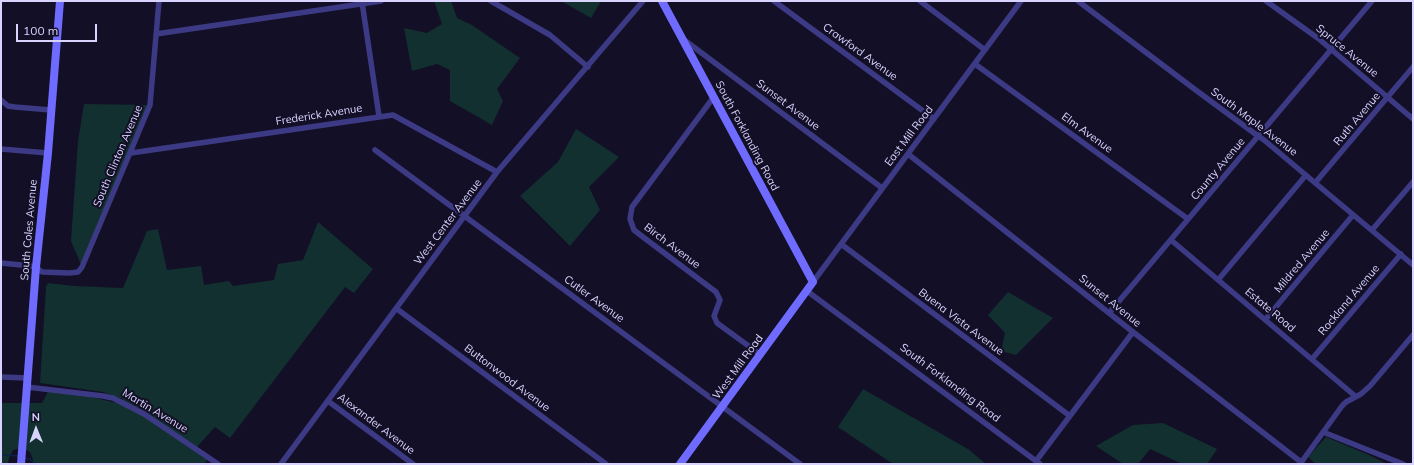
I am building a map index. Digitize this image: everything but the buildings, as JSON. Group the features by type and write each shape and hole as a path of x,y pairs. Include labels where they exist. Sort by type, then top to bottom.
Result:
{"street":[{"name":"South Coles Avenue","path":"21,462 36,267 48,153 60,1"},
{"name":"South Clinton Avenue","path":"36,267 42,272 70,273 78,272 82,267 150,105 159,1"},
{"path":"156,34 362,2 381,1"},
{"path":"491,1 550,35 588,67"},
{"name":"West Center Avenue","path":"281,464 497,172 643,1"},
{"name":"South Forklanding Road","path":"662,1 813,282"},
{"name":"Crawford Avenue","path":"774,1 934,119"},
{"path":"920,1 985,50"},
{"name":"East Mill Road","path":"813,282 1020,1"},
{"name":"South Maple Avenue","path":"1078,1 1264,140 1413,265"},
{"name":"Spruce Avenue","path":"1266,1 1331,49 1413,119"},
{"name":"County Avenue","path":"1109,312 1372,1"},
{"path":"362,2 379,116"},
{"name":"Sunset Avenue","path":"681,37 882,188"},
{"name":"Elm Avenue","path":"975,64 1188,219"},
{"name":"Ruth Avenue","path":"1315,183 1413,67"},
{"name":"Birch Avenue","path":"713,98 632,207 630,219 634,230 716,292 720,300 714,316 715,321 761,355"},
{"path":"1,100 8,106 16,108 51,110"},
{"name":"Frederick Avenue","path":"130,153 393,115 497,172"},
{"path":"1,149 48,153"},
{"name":"Cutler Avenue","path":"376,150 800,464"},
{"name":"Sunset Avenue","path":"908,154 1301,463"},
{"path":"1218,280 1306,175"},
{"path":"1372,230 1413,182"},
{"name":"Mildred Avenue","path":"1265,320 1353,215"},
{"name":"Estate Road","path":"1171,240 1356,396"},
{"name":"Buena Vista Avenue","path":"841,244 1070,416"},
{"name":"Rockland Avenue","path":"1312,359 1400,254"},
{"path":"1,264 36,267"},
{"name":"West Mill Road","path":"680,464 813,282"},
{"name":"South Forklanding Road","path":"807,291 1038,462"},
{"name":"Buttonwood Avenue","path":"397,309 606,464"},
{"path":"1038,462 1070,416 1133,332"},
{"path":"1301,463 1342,406 1370,386 1413,335"},
{"name":"Martin Avenue","path":"1,377 113,398 150,418 218,464"},
{"name":"Alexander Avenue","path":"328,401 413,464"},
{"path":"1323,432 1403,464"}],"green space":[{"path":"434,1 451,1 457,18 472,25 520,58 497,89 503,101 492,125 450,101 450,70 437,64 412,71 404,28 427,33 442,24"},
{"path":"561,1 601,1 591,18"},
{"path":"84,104 150,105 82,267 71,241 78,141"},
{"path":"576,129 619,157 589,187 600,210 570,246 520,196 558,162"},
{"path":"318,222 373,269 354,293 345,287 230,438 215,427 197,447 208,459 204,464 33,464 30,452 22,448 13,450 8,464 1,464 1,403 42,403 50,388 122,404 123,399 103,392 40,383 46,287 48,283 74,286 123,288 147,231 158,229 167,270 201,266 204,285 229,281 233,286 274,280 278,264 303,260"},
{"path":"1008,292 1053,318 1016,355 1001,351 1005,333 988,315"},
{"path":"863,389 968,449 986,464 893,464 838,427"},
{"path":"1163,423 1217,449 1207,464 1182,464 1150,449 1138,464 1123,464 1096,446 1133,425"},
{"path":"1326,437 1387,464 1316,464 1308,457"}],"waterway":[{"path":"1,455 20,456"},
{"path":"25,458 30,459 35,464"}]}
